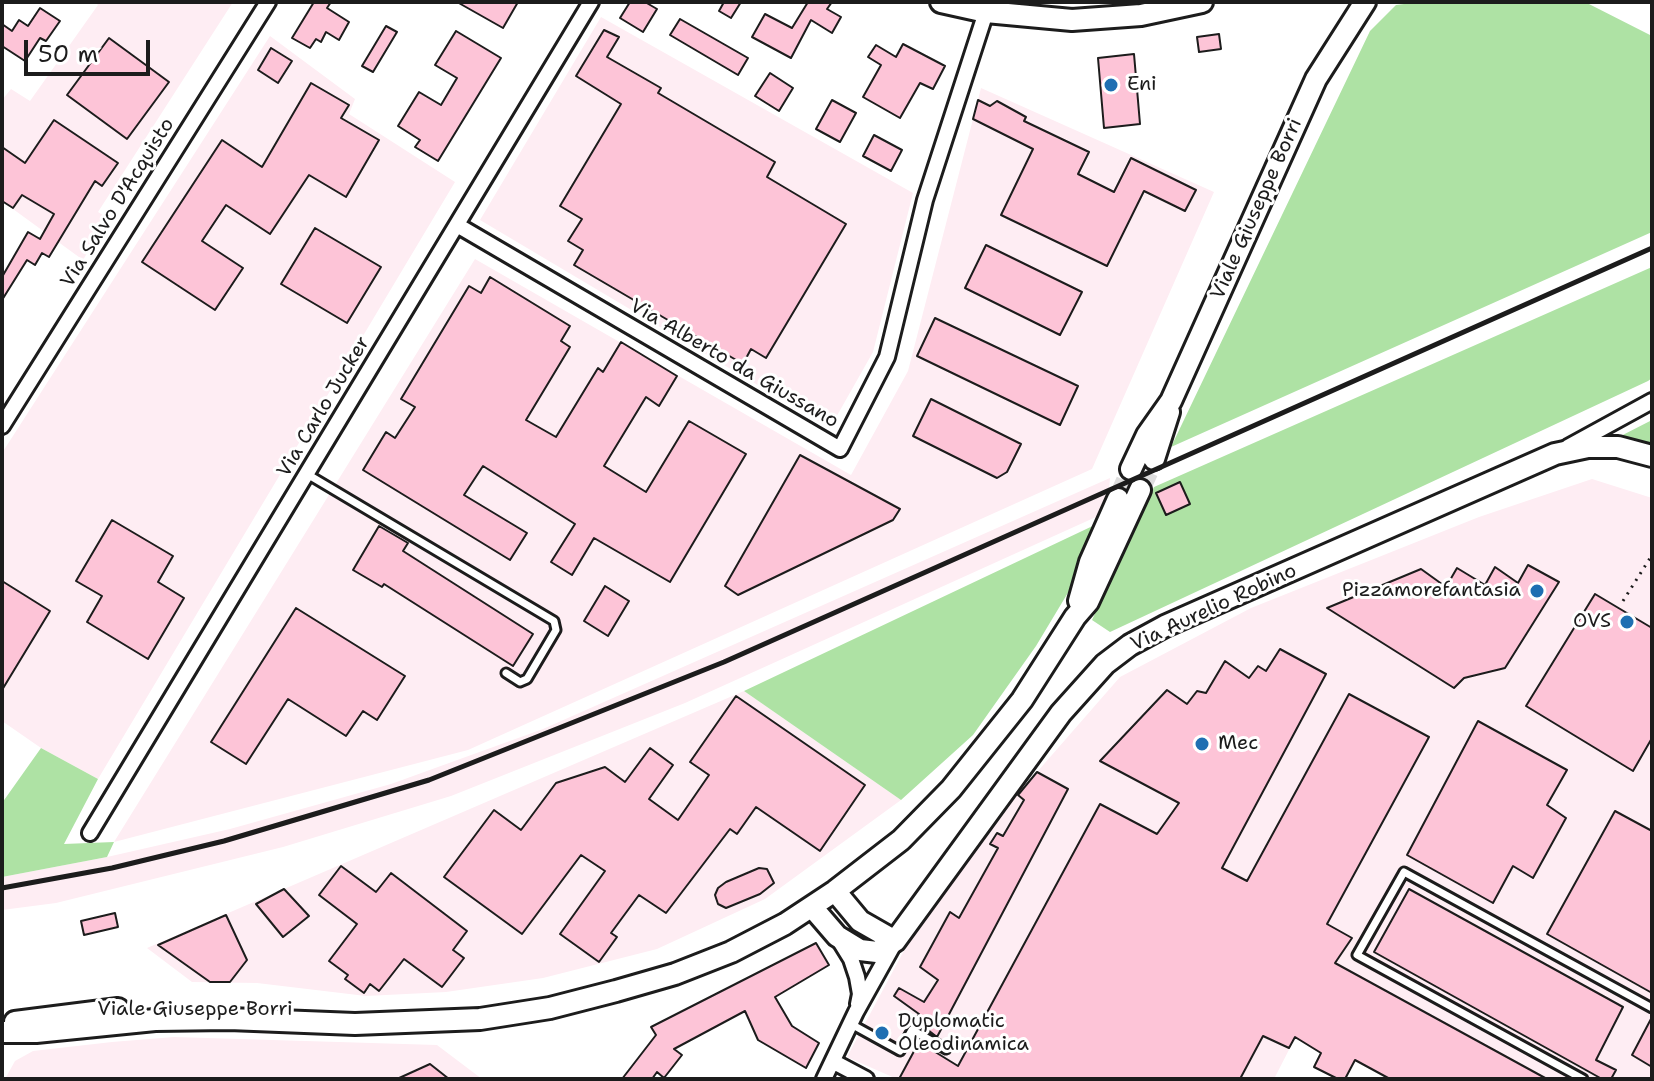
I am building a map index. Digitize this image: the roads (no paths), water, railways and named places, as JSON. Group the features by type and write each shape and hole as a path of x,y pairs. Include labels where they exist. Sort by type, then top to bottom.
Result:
{"main road":[{"path":"941,2 986,12 1072,20 1141,15 1202,2"},
{"name":"Viale Giuseppe Borri","path":"1154,459 1171,401 1310,92 1365,2"},
{"name":"Viale Giuseppe Borri","path":"1352,22 1378,2"},
{"name":"Viale Giuseppe Borri","path":"1131,469 1147,435 1171,401"},
{"name":"Via Aurelio Robino","path":"895,941 1061,713 1105,664 1130,645 1165,626 1555,454 1588,447 1618,447 1652,456"},
{"name":"Viale Giuseppe Borri","path":"2,1029 36,1032 114,1022 194,1019 331,1023 489,1018 550,1008 616,991 712,960 764,934 835,891 901,840 951,789 1029,690 1075,617 1090,599 1140,490"},
{"name":"Viale Giuseppe Borri","path":"1075,617 1086,571 1118,499"},
{"path":"812,907 837,936 860,950 877,952 895,941 860,921 835,891"}],"street":[{"name":"Via Salvo D'Acquisto","path":"2,426 268,2"},
{"name":"Via Carlo Jucker","path":"90,833 591,2"},
{"name":"Via Alberto da Giussano","path":"457,225 840,449 887,357 925,200 986,12"},
{"name":"Via Aurelio Robino","path":"1555,454 1652,401"},
{"path":"837,936 851,959 857,977 860,994 854,1018"},
{"path":"824,1079 895,941"},
{"path":"834,1062 866,1079"}],"lane":[{"path":"307,474 554,621 556,630 527,679 520,682 506,673"},
{"path":"1583,1079 1357,955 1404,872 1652,1008"},
{"path":"854,1018 900,1051 912,1030 946,1049"}],"tunnel":[{"path":"1140,490 1154,459"},
{"path":"1118,499 1131,469"}],"railway":[{"path":"2,888 112,868 224,841 429,780 724,662 1652,248"}],"place":[{"name":"Eni","path":"1111,85"},
{"name":"Pizzamorefantasia","path":"1537,591"},
{"name":"OVS","path":"1627,622"},
{"name":"Mec","path":"1202,744"},
{"name":"Duplomatic Oleodinamica","path":"882,1033"}]}
